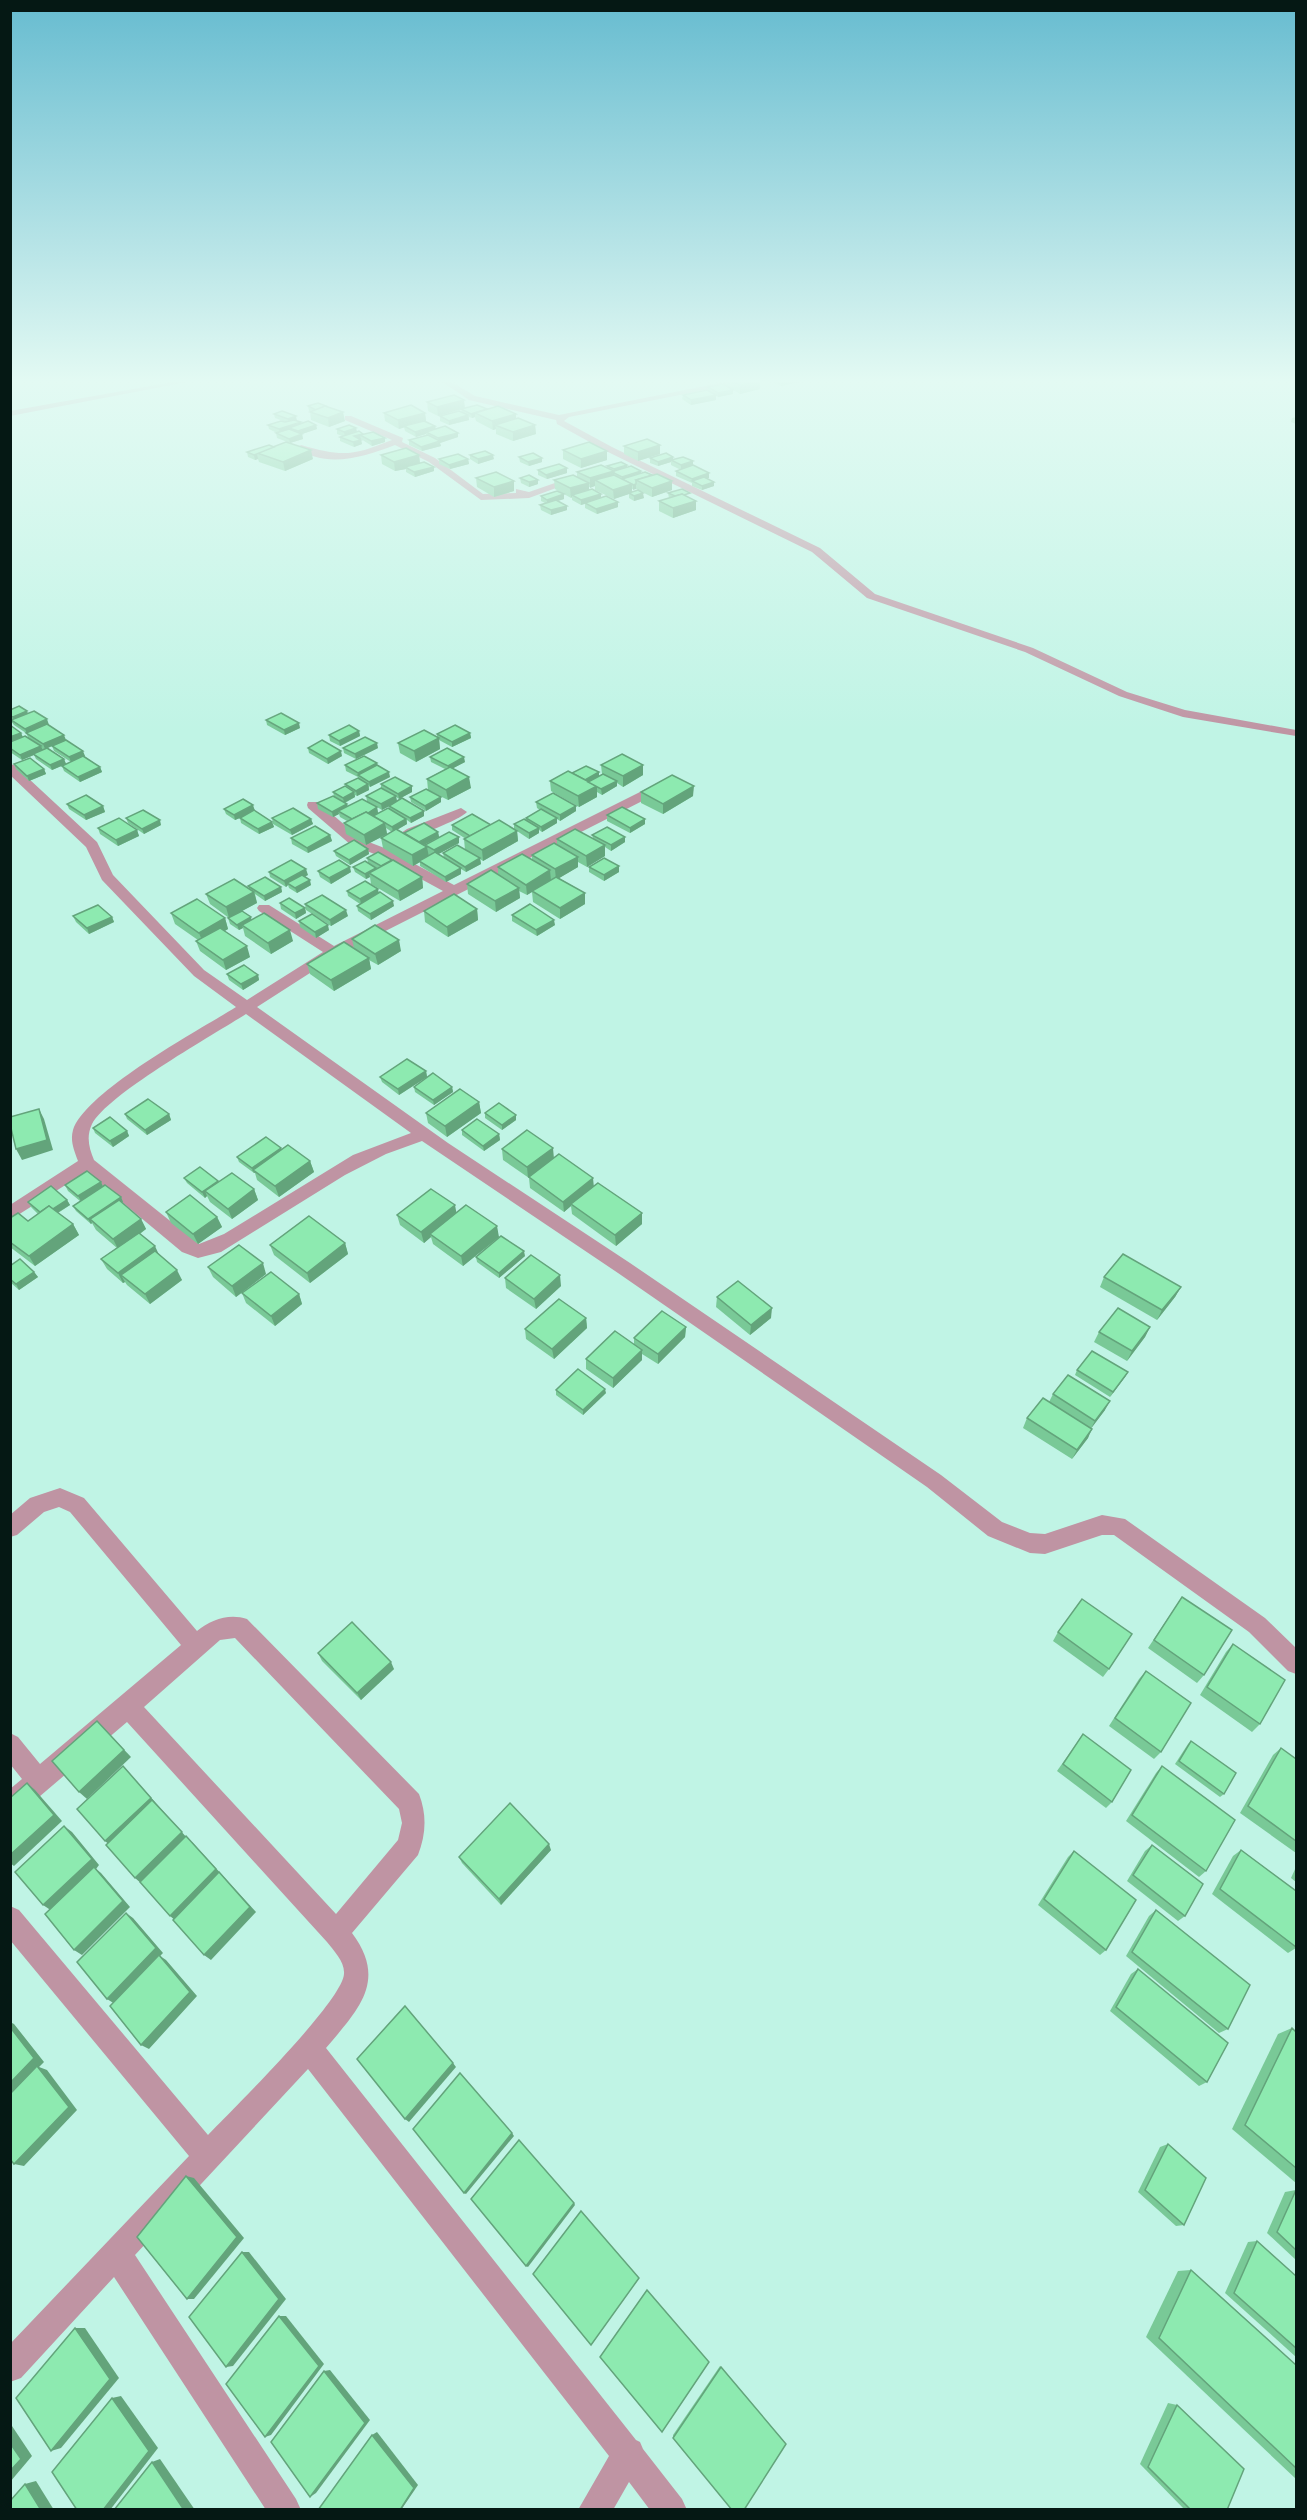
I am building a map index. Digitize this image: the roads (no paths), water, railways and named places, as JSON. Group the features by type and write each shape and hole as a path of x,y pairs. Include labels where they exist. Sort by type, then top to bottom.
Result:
{"street":[{"path":"706,499 816,550 871,596 1029,650 1123,694 1163,707 1183,713 1296,733"},
{"path":"10,768 92,845 107,877 199,973 424,1135 624,1268 885,1448 995,1529 1030,1543 1045,1544 1102,1526 1118,1526 1257,1625 1296,1663"},
{"path":"424,1135 380,1148 339,1170 223,1242 198,1251 188,1247 87,1163 80,1143 81,1132 89,1116 102,1102 130,1081 333,952 669,783"},
{"path":"313,805 356,842 377,850 454,891"},
{"path":"377,850 424,825 450,819 461,812"},
{"path":"264,908 333,952"},
{"path":"10,1214 87,1163"},
{"path":"10,1528 37,1505 60,1497 77,1504 196,1646"},
{"path":"10,1805 215,1630 239,1627 410,1803 414,1823 409,1846 336,1933"},
{"path":"10,2367 309,2048 353,1991 358,1973 352,1956 336,1933 128,1706"},
{"path":"10,1745 39,1782"},
{"path":"10,1919 208,2157"},
{"path":"309,2048 629,2453 671,2510"},
{"path":"117,2255 285,2510"},
{"path":"594,2510 629,2453"}]}
